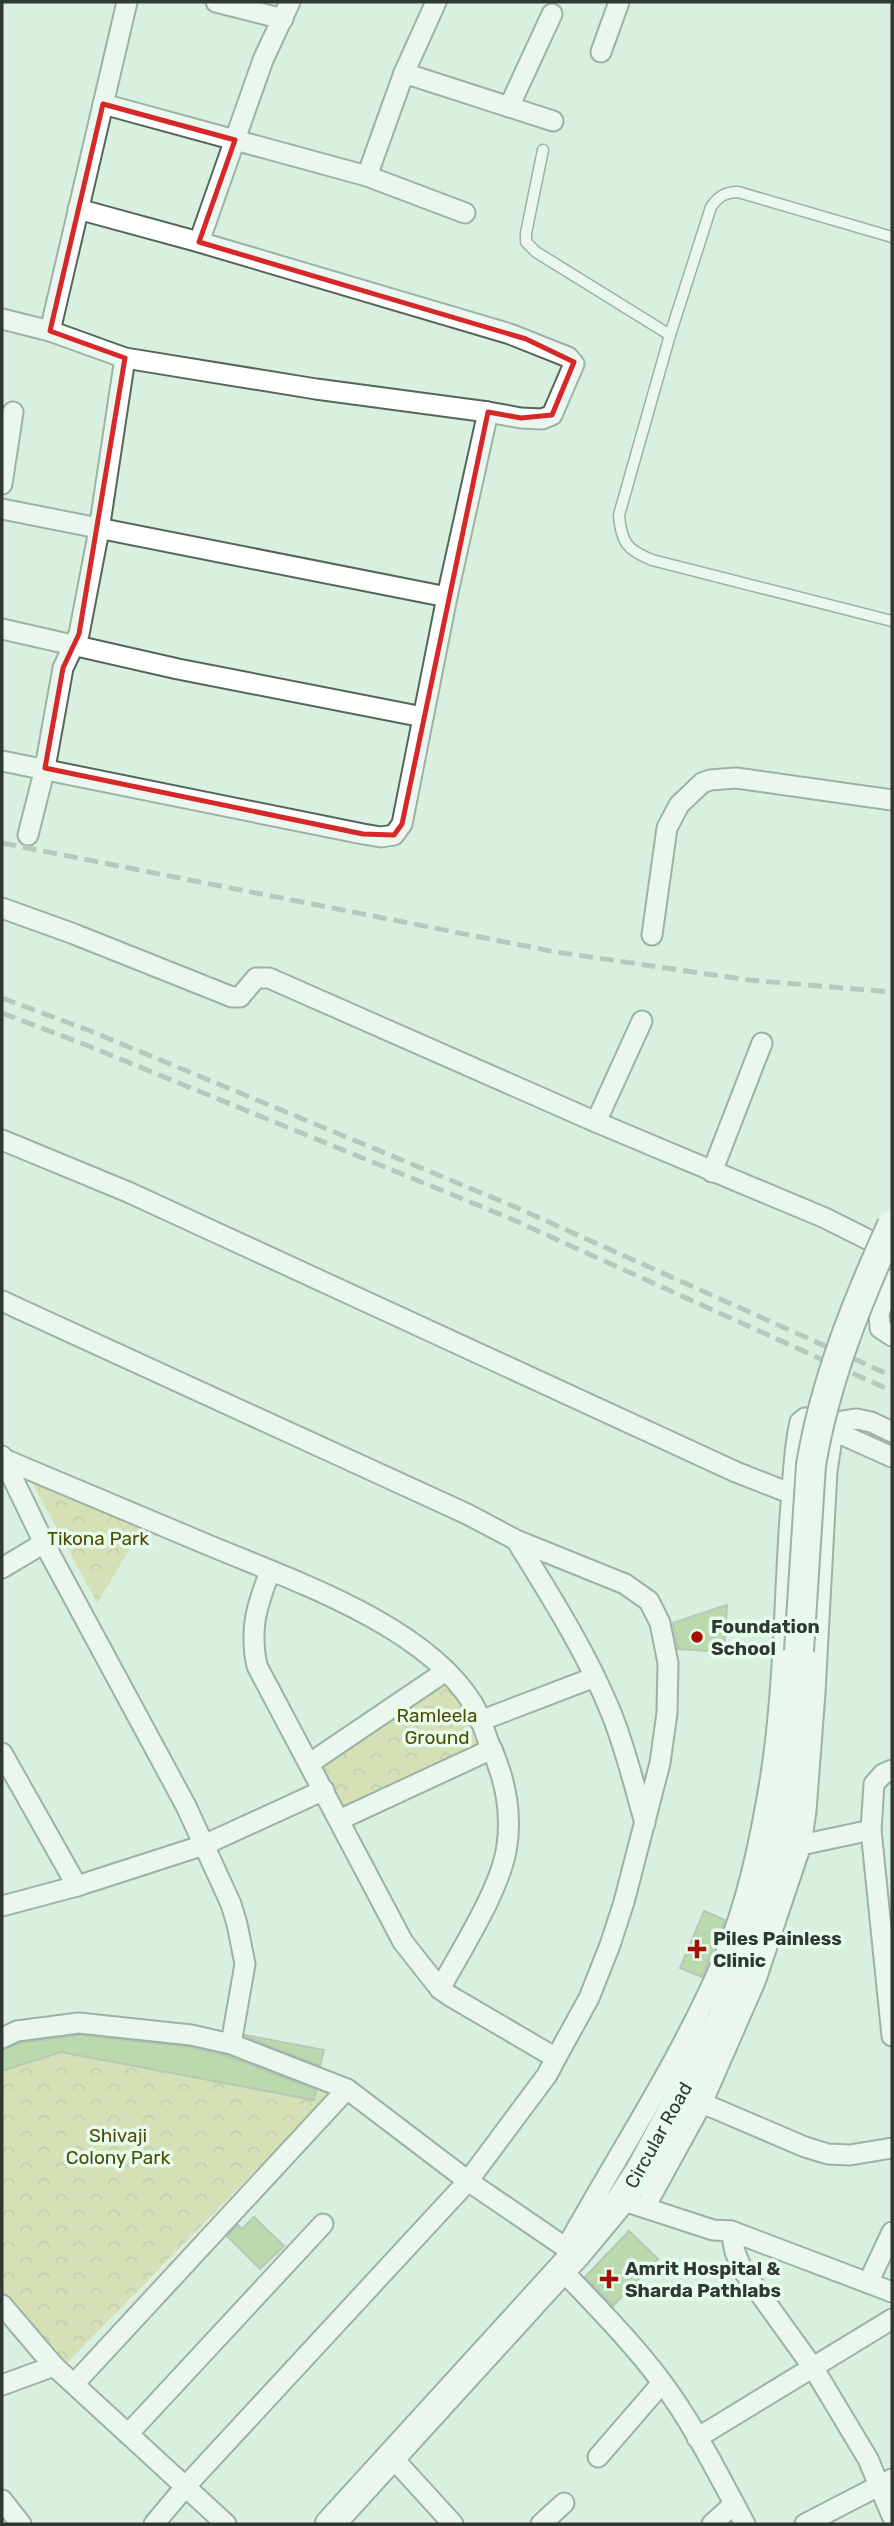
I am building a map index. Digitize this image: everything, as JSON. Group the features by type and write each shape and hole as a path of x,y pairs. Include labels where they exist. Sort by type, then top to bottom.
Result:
{"main road":[{"name":"Circular Road","path":"330,2524 568,2257 635,2190 722,2019 758,1921 775,1861 785,1810 793,1748 811,1465 816,1435 847,1330 892,1226"}],"street":[{"path":"50,331 127,2"},
{"path":"199,242 263,60 287,10 216,2"},
{"path":"367,176 404,73 436,2"},
{"path":"601,52 619,2"},
{"path":"509,107 552,14"},
{"path":"404,73 553,121"},
{"path":"103,104 367,176 465,213"},
{"path":"2,319 50,331 125,358 521,418 542,419 552,415 574,364 543,345 518,336 78,209"},
{"path":"28,835 45,768 62,668 79,634 99,530 125,358"},
{"path":"2,484 13,412"},
{"path":"2,761 363,834 394,835 402,824 447,597 488,412"},
{"path":"2,509 447,597"},
{"path":"2,629 178,669 422,717"},
{"path":"652,935 667,828 679,805 702,783 723,777 736,778 892,800"},
{"path":"2,908 232,997 240,997 256,978 269,978 596,1122 825,1218 892,1251"},
{"path":"596,1122 642,1021"},
{"path":"712,1172 762,1043"},
{"path":"2,1140 128,1192 736,1472 792,1494"},
{"path":"892,1280 878,1317 880,1328 892,1336"},
{"path":"2,1301 455,1508 516,1540 625,1584 649,1601 656,1612 666,1649 669,1685 660,1763 645,1824 610,1945 589,1998 547,2075 468,2180 154,2524"},
{"path":"568,2257 608,2172 670,2071 724,1958 750,1878 770,1780 781,1676 792,1494 800,1422 806,1418 892,1457"},
{"path":"635,2190 702,2103 755,1982 801,1845 815,1693 827,1471 833,1430 843,1421 858,1419 892,1432"},
{"path":"3,1458 44,1543 186,1807 231,1904 244,1955 245,1975 231,2044"},
{"path":"3,1458 369,1616 398,1632 446,1671 473,1704 492,1749 506,1790 508,1823 507,1849 502,1868 440,1989"},
{"path":"516,1540 571,1630 595,1676 619,1737 645,1824"},
{"path":"2,1568 44,1543"},
{"path":"270,1571 254,1616 253,1648 257,1665 403,1942 440,1989 556,2058"},
{"path":"310,1763 446,1671"},
{"path":"480,1721 595,1676"},
{"path":"340,1820 492,1749"},
{"path":"2,1753 77,1886"},
{"path":"892,1770 883,1774 874,1784 871,1830 884,1878 892,2036"},
{"path":"2,1906 77,1886 204,1845 324,1790"},
{"path":"801,1845 871,1830"},
{"path":"2,2038 17,2031 79,2023 191,2035 231,2044 347,2089 568,2257 662,2383 697,2438 745,2524"},
{"path":"74,2384 347,2089"},
{"path":"702,2103 805,2147 828,2154 850,2155 892,2148"},
{"path":"635,2190 713,2230 729,2231 892,2292"},
{"path":"635,2190 718,2221 729,2231 742,2269 814,2369 868,2459 886,2482 892,2516"},
{"path":"129,2433 323,2224"},
{"path":"868,2283 892,2232"},
{"path":"2,2305 54,2366 226,2524"},
{"path":"697,2438 892,2319"},
{"path":"2,2385 54,2366"},
{"path":"598,2457 662,2383"},
{"path":"391,2456 453,2524"},
{"path":"805,2524 886,2482"},
{"path":"2,2500 21,2524"},
{"path":"541,2524 564,2503"},
{"path":"712,2524 734,2504"}],"lane":[{"path":"543,150 526,242 536,252 670,335"},
{"path":"892,237 744,194 726,193 716,200 711,207 670,335 620,505 620,527 631,549 652,560 892,621"}],"highlighted area":[{"path":"103,104 235,140 199,242 526,339 574,362 552,415 521,418 488,412 402,824 394,835 363,834 45,768 63,668 79,634 125,358 50,331"}],"green space":[{"name":"Tikona Park","path":"25,1470 145,1524 97,1603"},
{"name":"Ramleela Ground","path":"446,1674 486,1745 341,1814 315,1764"},
{"name":"Shivaji Colony Park","path":"79,2023 221,2043 346,2078 66,2364 2,2294 2,2038"}],"building":[{"name":"Foundation School","path":"727,1605 724,1652 678,1649 673,1623"},
{"path":"704,1911 725,1920 702,1977 680,1968"},
{"path":"79,2035 189,2047 227,2056 316,2090 314,2100 61,2052 2,2071 2,2050 20,2043"},
{"path":"245,2036 324,2050 320,2066"},
{"path":"254,2217 284,2246 260,2269 227,2236 238,2225 242,2229"},
{"path":"629,2231 658,2259 613,2306 585,2277"}],"railway":[{"path":"2,843 556,952 749,980 892,992"},
{"path":"2,998 88,1030 513,1206 892,1376"},
{"path":"2,1013 507,1217 892,1391"}],"place":[{"name":"Foundation School","path":"697,1637"},
{"name":"Piles Painless Clinic","path":"697,1949"},
{"name":"Amrit Hospital & Sharda Pathlabs","path":"609,2279"}]}
